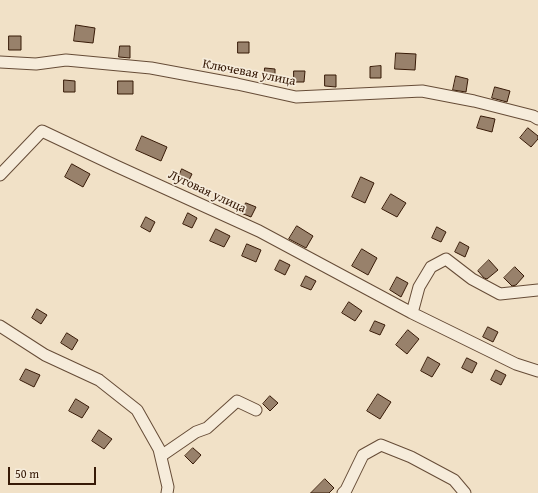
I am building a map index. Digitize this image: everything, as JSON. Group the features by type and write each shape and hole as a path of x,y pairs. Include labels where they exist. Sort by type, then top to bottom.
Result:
{"street":[{"name":"Ключевая улица","path":"0,62 36,64 66,60 151,68 296,97 422,91 474,101 533,116 538,119"},
{"name":"Луговая улица","path":"0,175 42,131 259,231 412,313 516,364 538,371"},
{"path":"412,313 419,287 431,267 446,259 472,279 500,294 538,290"},
{"path":"0,326 45,355 99,380 138,410 159,449 168,487 168,493"},
{"path":"161,456 196,432 207,428 237,401 256,410"},
{"path":"343,493 346,490 363,455 381,445 411,457 454,480 465,493"}],"building":[{"path":"76,25 95,28 93,43 74,41"},
{"path":"9,36 21,36 21,50 9,50"},
{"path":"238,42 249,42 249,53 238,53"},
{"path":"120,46 130,46 130,58 119,57"},
{"path":"396,53 416,54 415,70 395,69"},
{"path":"381,66 381,78 370,78 370,67"},
{"path":"265,68 275,69 275,80 264,80"},
{"path":"294,71 305,71 304,82 294,82"},
{"path":"325,75 336,75 336,87 325,86"},
{"path":"456,76 468,79 466,92 453,90"},
{"path":"64,80 75,81 75,92 64,92"},
{"path":"118,81 133,81 133,94 118,94"},
{"path":"495,87 510,91 507,102 492,98"},
{"path":"481,116 495,119 492,132 477,128"},
{"path":"528,128 538,136 538,139 531,147 520,138"},
{"path":"142,136 167,147 161,161 136,150"},
{"path":"72,164 90,174 83,187 65,177"},
{"path":"182,169 192,174 187,184 178,179"},
{"path":"361,177 374,183 365,203 352,197"},
{"path":"391,194 406,203 397,217 382,209"},
{"path":"246,203 256,207 251,217 241,213"},
{"path":"188,213 197,218 192,228 183,224"},
{"path":"146,217 155,222 150,232 141,227"},
{"path":"297,226 313,236 306,248 289,239"},
{"path":"437,227 446,232 441,242 432,238"},
{"path":"216,229 230,236 224,247 210,241"},
{"path":"460,242 469,247 465,257 455,252"},
{"path":"247,244 261,250 256,262 242,256"},
{"path":"362,249 377,258 368,275 352,266"},
{"path":"280,260 290,265 285,275 275,270"},
{"path":"489,260 498,270 487,279 484,278 478,271"},
{"path":"515,267 524,276 516,285 512,286 504,278"},
{"path":"306,276 316,281 311,290 301,286"},
{"path":"397,277 408,283 401,297 390,290"},
{"path":"349,302 362,311 355,321 342,313"},
{"path":"37,309 47,315 41,324 32,318"},
{"path":"375,321 385,325 380,335 370,331"},
{"path":"488,327 498,332 493,342 483,337"},
{"path":"408,330 419,339 407,354 396,345"},
{"path":"67,333 78,340 72,350 61,343"},
{"path":"428,357 440,364 432,377 421,371"},
{"path":"467,358 477,363 472,373 462,368"},
{"path":"26,369 40,375 34,387 20,380"},
{"path":"496,370 506,375 501,385 491,380"},
{"path":"378,394 391,402 380,419 367,411"},
{"path":"270,396 278,403 270,411 263,404"},
{"path":"76,399 89,407 82,418 69,411"},
{"path":"99,430 112,439 104,449 92,441"},
{"path":"193,448 201,455 193,464 185,456"},
{"path":"325,479 334,488 329,493 311,493"}]}
